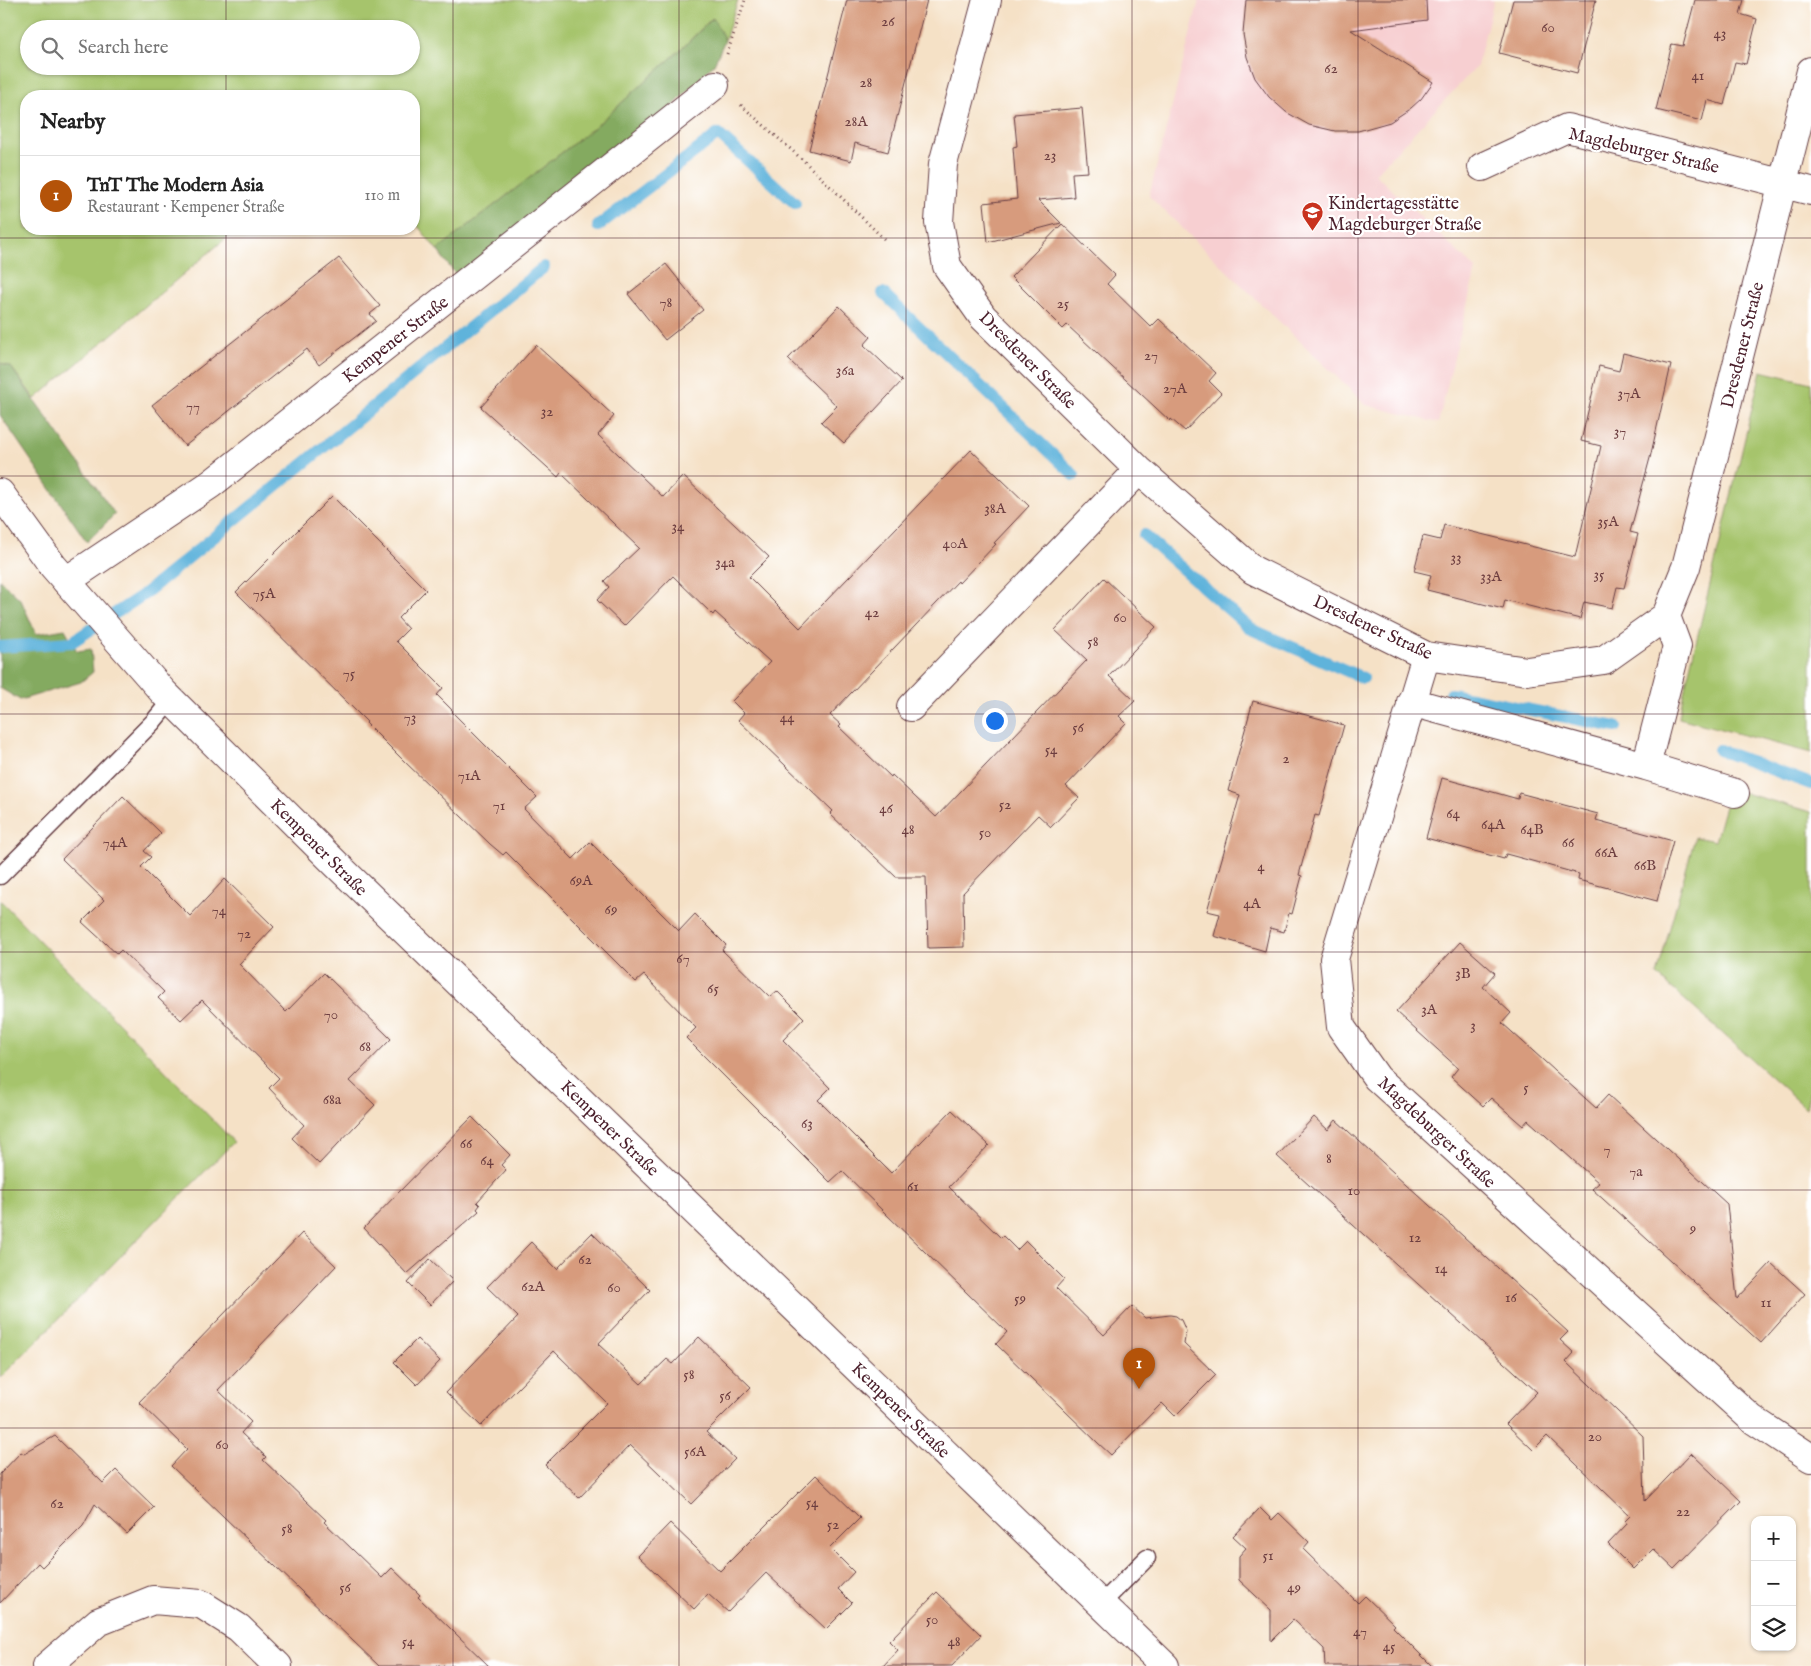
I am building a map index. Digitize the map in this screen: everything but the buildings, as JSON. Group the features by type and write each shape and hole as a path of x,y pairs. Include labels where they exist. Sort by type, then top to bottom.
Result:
{"street":[{"name":"Dresdener Straße","path":"987,0 943,164 939,222 947,266 983,317 1139,470 1254,570 1426,656 1527,671 1604,660 1666,616 1686,567 1811,71"},
{"name":"Kempener Straße","path":"59,573 211,484 715,85"},
{"name":"Magdeburger Straße","path":"1482,167 1567,128 1811,191"},
{"path":"911,707 1139,470"},
{"name":"Kempener Straße","path":"0,493 59,573 123,648 171,700 336,864 1165,1666"},
{"path":"1646,766 1677,646 1666,616"},
{"name":"Magdeburger Straße","path":"1426,656 1334,959 1341,1027 1378,1078 1752,1419 1811,1458"},
{"path":"1412,702 1735,792"},
{"path":"47,1666 98,1622 153,1600 201,1604 239,1628 278,1666"}],"lane":[{"path":"0,876 153,722 171,700"},
{"path":"1101,1604 1147,1558"}],"path":[{"path":"745,0 715,85 733,98 798,156 885,240"}],"shaded area":[{"name":"Kindertagesstätte Magdeburger Straße","path":"1199,0 1494,0 1477,66 1375,174 1476,269 1438,423 1366,405 1149,196"}],"green space":[{"path":"0,0 738,0 725,40 712,18 679,51 596,126 437,250 420,229 420,90 20,90 20,235 230,235 35,399 11,367 0,363"},
{"path":"713,18 725,40 714,64 670,109 459,279 437,250 596,126"},
{"path":"0,363 11,367 115,514 87,542 0,415"},
{"path":"1761,371 1811,383 1811,753 1679,718"},
{"path":"0,580 21,600 36,634 65,629 77,651 91,649 93,672 81,682 20,700 0,688"},
{"path":"1730,789 1811,812 1811,1087 1806,1108 1657,975 1695,837 1715,841"},
{"path":"0,900 234,1142 0,1378"}],"waterway":[{"path":"598,226 718,134 795,203"},
{"path":"0,647 72,642 143,595 544,267"},
{"path":"883,293 1074,475"},
{"path":"1144,535 1251,629 1363,678"},
{"path":"1451,694 1616,727"},
{"path":"1719,750 1811,784"}],"place":[{"name":"Kindertagesstätte Magdeburger Straße","path":"1312,232"},
{"name":"TnT The Modern Asia","path":"1139,1389"}]}
